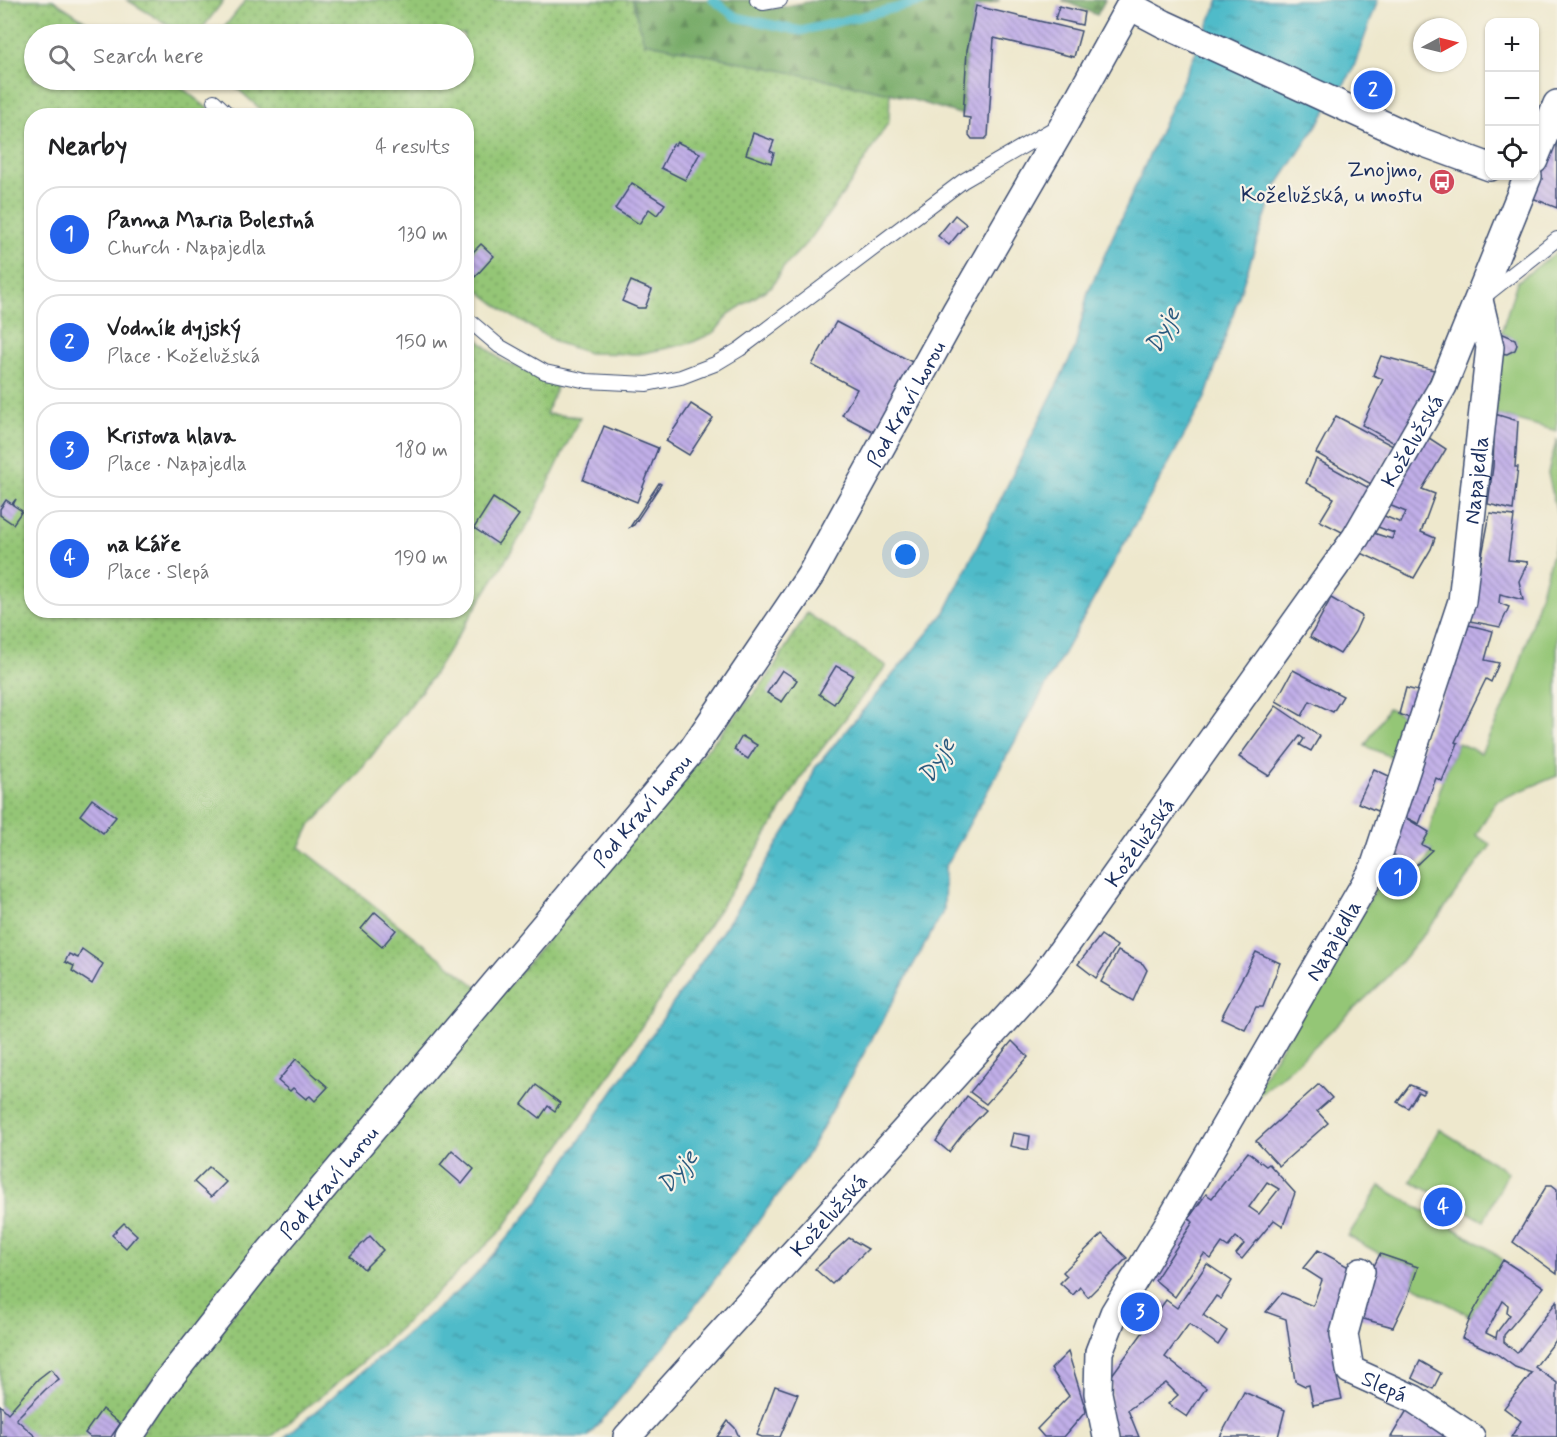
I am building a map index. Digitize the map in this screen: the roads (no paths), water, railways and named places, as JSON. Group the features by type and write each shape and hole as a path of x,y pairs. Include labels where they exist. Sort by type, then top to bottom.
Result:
{"street":[{"path":"1129,2 1164,24 1419,141 1485,165"},
{"name":"Pod Kraví horou","path":"129,1437 164,1385 265,1257 692,750 810,576 956,311 1066,122 1129,2"},
{"name":"Koželužská","path":"1539,143 1557,104"},
{"name":"Koželužská","path":"627,1437 1041,980 1356,537 1443,386 1479,300 1522,180"},
{"name":"Napajedla","path":"1107,1437 1098,1393 1099,1352 1114,1313 1179,1206 1374,868 1462,601 1490,347 1479,300"},
{"name":"Slepá","path":"1361,1271 1344,1334 1350,1370 1414,1399 1471,1437"}],"lane":[{"path":"757,0 763,3 780,0"},
{"path":"214,101 221,108"},
{"path":"474,325 499,346 545,372 587,381 646,384 681,377 715,364 740,349 963,181 1066,122"},
{"path":"1479,300 1557,239"}],"water":[{"name":"Dyje","path":"1219,0 1378,0 1352,72 1274,190 1206,396 945,868 944,910 806,1157 671,1338 588,1437 285,1437 472,1279 537,1203 732,917 798,811 815,768 945,612 1075,348 1088,292"}],"waterway":[{"path":"713,0 736,17 801,31 928,0"}],"place":[{"name":"Vodník dyjský","path":"1373,90"},
{"name":"Znojmo, Koželužská, u mostu","path":"1442,182"},
{"name":"Panna Maria Bolestná","path":"1398,877"},
{"name":"na Káře","path":"1443,1207"},
{"name":"Kristova hlava","path":"1140,1312"}]}
